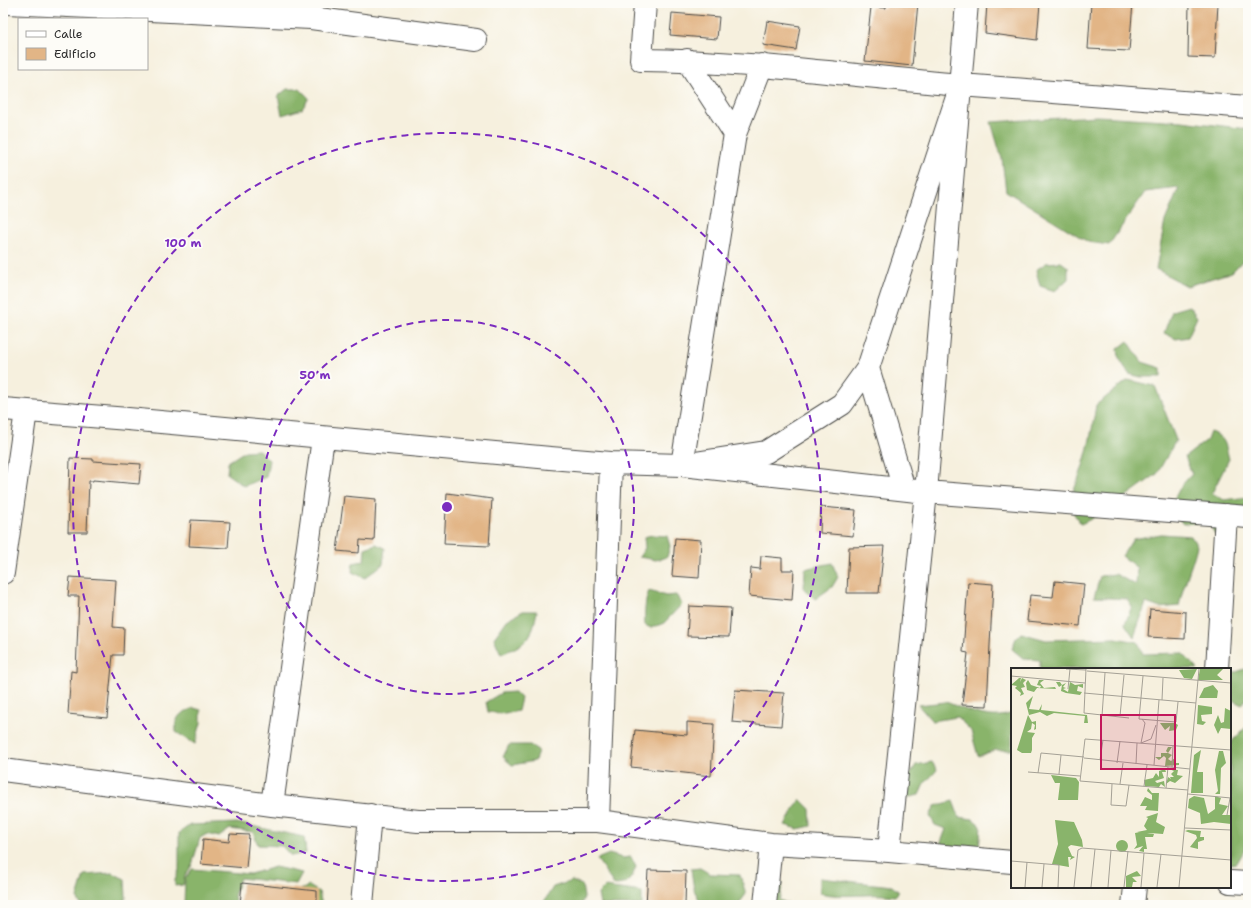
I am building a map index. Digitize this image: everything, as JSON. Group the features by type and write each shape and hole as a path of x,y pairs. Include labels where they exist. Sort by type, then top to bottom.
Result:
{"street":[{"path":"7,3 312,11 476,40"},
{"path":"645,3 641,60 687,60 762,65 961,85 1248,107"},
{"path":"889,851 926,492 967,3"},
{"path":"687,60 735,134"},
{"path":"682,465 735,134 762,65"},
{"path":"682,465 766,452 842,404 868,368 961,85"},
{"path":"868,368 904,489"},
{"path":"3,409 26,412 128,418 323,438 611,463 682,465 926,492 1248,517"},
{"path":"3,573 26,412"},
{"path":"272,805 323,438"},
{"path":"598,821 611,463"},
{"path":"1217,668 1226,515"},
{"path":"3,770 272,805 418,821 598,821 772,844 889,851 1011,862"},
{"path":"362,905 370,815"},
{"path":"765,905 772,844"},
{"path":"1231,882 1248,883"},
{"path":"1133,905 1135,888"}],"green space":[{"path":"287,89 300,89 309,98 302,109 282,115 278,96"},
{"path":"1097,116 1182,121 1248,129 1248,255 1232,272 1187,286 1156,269 1165,221 1179,188 1145,192 1109,245 1088,242 1006,191 1002,159 991,122"},
{"path":"1061,262 1068,267 1068,279 1055,291 1040,286 1036,270 1046,263"},
{"path":"1189,306 1197,317 1188,337 1176,339 1164,333 1172,311"},
{"path":"1128,341 1142,362 1161,368 1161,377 1141,377 1129,374 1119,358 1118,349"},
{"path":"1128,380 1155,386 1176,440 1157,474 1103,513 1081,524 1074,514 1070,498 1080,475 1087,453 1096,405"},
{"path":"1210,432 1222,439 1229,459 1212,493 1224,500 1248,497 1248,522 1215,534 1208,522 1183,524 1169,509 1181,486 1192,474 1185,457 1207,440"},
{"path":"259,450 269,460 266,477 244,486 227,474 228,462 245,451"},
{"path":"1161,534 1191,536 1197,546 1179,606 1160,608 1146,603 1134,637 1125,624 1132,606 1127,599 1094,597 1100,576 1115,574 1136,585 1137,568 1122,556 1133,539"},
{"path":"652,535 667,536 670,546 667,557 656,560 639,557 645,548 644,537"},
{"path":"376,544 385,548 383,564 365,578 352,572 353,563 364,561 365,548"},
{"path":"832,563 838,577 832,587 815,599 804,589 805,569"},
{"path":"649,591 666,596 676,595 682,604 664,623 651,628 645,625 646,603"},
{"path":"523,611 537,611 530,635 522,644 501,654 494,638 507,620"},
{"path":"1021,633 1046,640 1116,638 1138,642 1143,654 1182,653 1197,668 1040,668 1040,660 1024,659 1012,649 1016,638"},
{"path":"1248,668 1248,696 1242,705 1231,700 1231,674"},
{"path":"515,692 521,698 518,711 505,714 488,712 486,702 501,693"},
{"path":"946,702 987,716 1011,713 1011,750 996,750 978,756 971,731 957,717 932,721 918,705"},
{"path":"194,708 201,710 201,723 195,744 176,732 176,722 179,716"},
{"path":"1247,726 1248,779 1245,781 1248,792 1248,837 1246,837 1244,851 1237,863 1231,864 1231,745 1233,740"},
{"path":"509,745 530,745 538,750 535,761 512,765 503,757"},
{"path":"932,762 937,770 924,784 919,795 906,798 903,785 916,765"},
{"path":"800,799 810,809 811,826 798,829 785,825"},
{"path":"953,801 959,817 973,819 981,826 979,848 963,863 940,845 946,829 935,825 930,816 935,806"},
{"path":"237,823 304,837 306,853 291,856 282,846 258,845 253,832 230,829 219,837 207,834 200,838 192,865 185,876 183,885 175,886 175,880 179,870 179,833 190,825"},
{"path":"609,854 623,858 631,857 636,867 631,878 626,883 614,885 597,859"},
{"path":"275,867 302,873 296,884 240,878 234,896 236,905 184,905 185,879 192,869 250,874"},
{"path":"700,868 710,874 740,875 746,894 738,905 702,905 694,890 691,869"},
{"path":"112,873 125,879 126,898 122,905 81,905 77,898 84,875"},
{"path":"820,878 892,886 899,892 895,896 829,895 820,893"},
{"path":"778,879 783,883 779,900 792,905 766,905"},
{"path":"572,881 582,885 584,897 581,905 542,905 553,887"},
{"path":"309,886 319,892 322,905 299,905 300,890"},
{"path":"605,887 642,892 642,905 600,905 598,894"}],"building":[{"path":"886,3 918,3 912,66 865,61 871,7 886,8"},
{"path":"987,3 1040,3 1037,40 985,33"},
{"path":"1091,3 1133,3 1129,51 1088,49"},
{"path":"1189,3 1218,3 1215,58 1188,57"},
{"path":"672,13 719,17 717,39 670,35"},
{"path":"767,21 800,26 796,50 763,45"},
{"path":"70,458 141,464 139,484 93,480 89,481 87,532 68,532"},
{"path":"447,493 492,499 489,546 444,544"},
{"path":"344,496 376,499 374,541 360,540 359,553 337,551"},
{"path":"821,507 856,510 853,536 820,533"},
{"path":"191,520 230,522 228,548 189,546"},
{"path":"675,538 701,540 699,578 672,576"},
{"path":"884,546 879,593 847,593 849,547"},
{"path":"761,556 782,558 782,570 794,570 792,600 749,596 751,568 760,569"},
{"path":"70,577 116,580 113,627 124,628 123,655 113,655 107,718 68,714 71,671 76,672 79,596 68,596"},
{"path":"1055,581 1084,584 1080,626 1027,621 1030,595 1053,597"},
{"path":"968,582 993,584 987,706 962,705 968,653 963,652"},
{"path":"689,606 731,608 729,637 687,636"},
{"path":"1150,609 1186,612 1185,639 1148,637"},
{"path":"735,690 784,693 781,726 732,722"},
{"path":"687,722 714,724 711,776 631,767 635,730 687,735"},
{"path":"230,834 249,835 246,868 201,864 203,839 229,842"},
{"path":"648,870 686,871 685,905 646,905"},
{"path":"242,883 317,891 317,905 240,905"}]}
